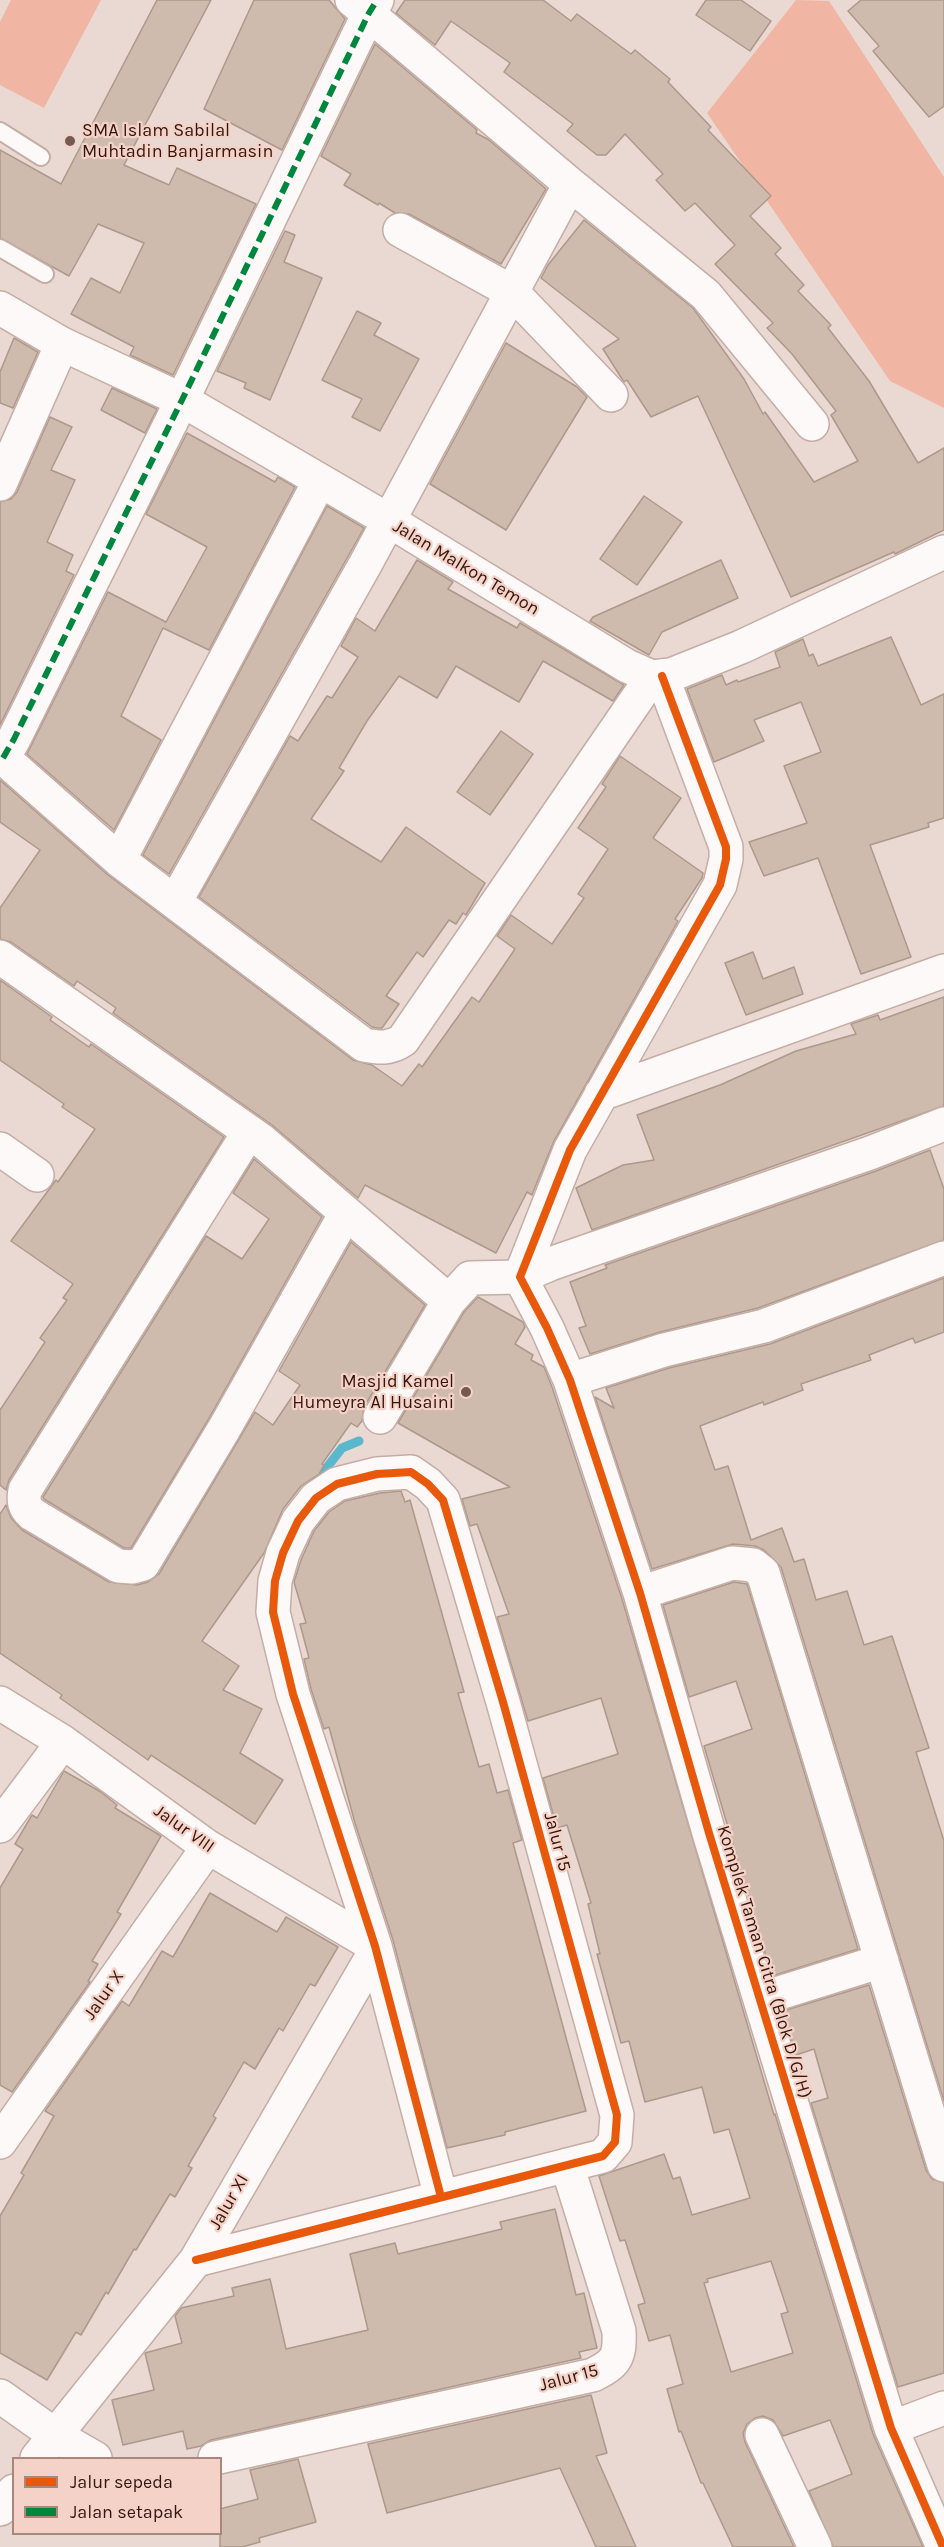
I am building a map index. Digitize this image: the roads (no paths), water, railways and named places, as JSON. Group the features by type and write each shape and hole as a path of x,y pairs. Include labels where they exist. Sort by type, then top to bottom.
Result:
{"street":[{"path":"812,424 706,295 570,184 366,4 182,400 19,729 1,756 119,860 364,1045 382,1049 404,1040 657,677 671,675 741,647 944,552"},
{"path":"175,902 388,520 570,184"},
{"path":"400,230 512,292 611,395"},
{"name":"Jalan Malkon Temon","path":"0,308 62,344 182,400 319,482 388,520 627,666 657,677"},
{"path":"0,484 62,344"},
{"path":"119,860 319,482"},
{"path":"520,1277 570,1150 720,885 726,859 726,847 657,677"},
{"path":"0,957 249,1132 449,1300"},
{"path":"601,1094 944,971"},
{"path":"380,1417 449,1300 470,1278 520,1277 550,1264 870,1153 944,1124"},
{"path":"249,1132 25,1490 23,1498 26,1508 32,1514 118,1566 132,1567 143,1564 224,1429 346,1212"},
{"path":"0,1149 37,1175"},
{"path":"570,1380 664,1350 764,1326 944,1258"},
{"name":"Komplek Taman Citra (Blok D/G/H)","path":"520,1277 570,1380 640,1593 760,1999 891,2428 943,2547"},
{"name":"Jalur 15","path":"220,2457 593,2374 611,2366 620,2350 619,2331 567,2165 603,2156 615,2142 616,2115 503,1702 443,1500 428,1484 411,1472 377,1474 337,1484 316,1498 298,1521 283,1553 275,1581 273,1612 292,1694 376,1948"},
{"path":"640,1593 732,1563 753,1565 763,1573 944,2165"},
{"name":"Jalur VIII","path":"0,1702 63,1742 208,1847 376,1948"},
{"path":"0,1826 63,1742"},
{"name":"Jalur X","path":"0,2142 208,1847"},
{"path":"376,1948 441,2197"},
{"name":"Jalur XI","path":"46,2447 196,2260 376,1948"},
{"path":"760,1999 882,1961"},
{"path":"196,2260 567,2165"},
{"path":"0,2396 46,2447 91,2457"},
{"path":"891,2428 944,2408"},
{"path":"762,2435 815,2547"},
{"path":"0,2509 12,2494"}],"lane":[{"path":"0,131 41,157"},
{"path":"0,248 45,274"}],"waterway":[{"path":"314,1484 342,1448 359,1441"}],"place":[{"name":"SMA Islam Sabilal Muhtadin Banjarmasin","path":"70,141"},
{"name":"Masjid Kamel Humeyra Al Husaini","path":"466,1392"}]}
